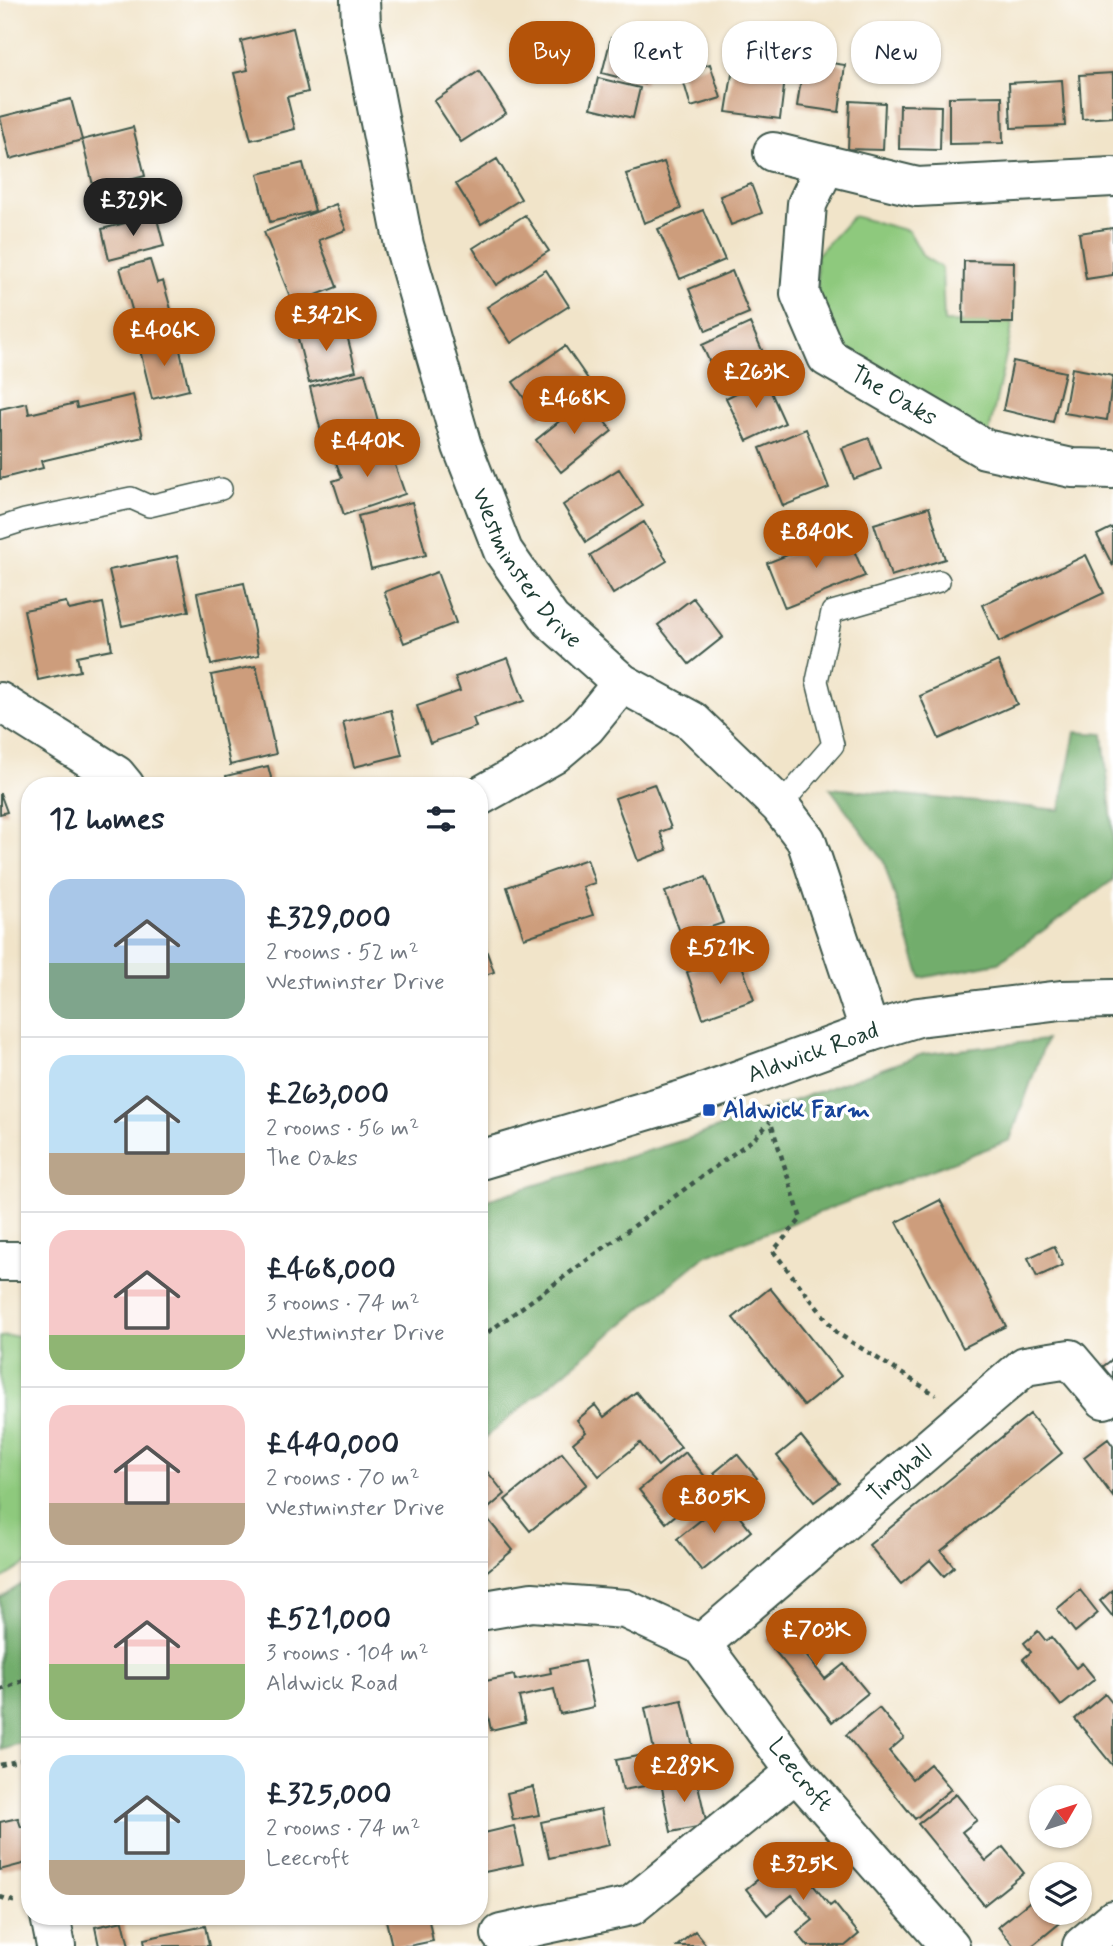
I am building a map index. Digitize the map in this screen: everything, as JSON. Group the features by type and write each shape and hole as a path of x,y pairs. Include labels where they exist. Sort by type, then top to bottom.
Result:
{"street":[{"name":"Westminster Drive","path":"360,0 361,25 404,245 462,446 503,551 551,620 622,683 692,721 780,806 806,840 870,1032"},
{"path":"773,152 918,187 1113,177"},
{"name":"The Oaks","path":"825,166 807,204 800,294 827,357 985,449 1072,468 1113,469"},
{"path":"488,792 553,755 586,727 622,683"},
{"path":"0,702 118,777"},
{"name":"Aldwick Road","path":"488,1158 686,1099 918,1017 1061,1000 1113,999"},
{"path":"0,1261 21,1261"},
{"name":"Tinghall","path":"701,1644 1025,1366 1070,1359 1104,1399"},
{"name":"Leecroft","path":"488,1610 532,1602 625,1609 701,1644 796,1772 950,1946"},
{"path":"500,1934 631,1906 796,1772"},
{"path":"1082,1946 1113,1920"},
{"path":"52,1925 56,1946"}],"lane":[{"path":"0,528 25,520 131,498 149,506 221,489"},
{"path":"780,806 833,745 817,681 832,612 940,582"}],"path":[{"path":"757,1073 801,1219 773,1251 837,1333 968,1415"},
{"path":"488,1332 755,1138 770,1122"},
{"path":"0,1690 21,1682"},
{"path":"0,1765 21,1760"}],"green space":[{"path":"853,216 909,231 923,256 942,268 944,322 1013,323 988,437 839,349 818,300 816,256"},
{"path":"1075,732 1103,734 1113,833 1113,880 998,963 921,978 883,860 830,788 1060,810"},
{"path":"1046,1040 1010,1140 705,1256 488,1435 488,1200 690,1138 923,1054"},
{"path":"21,1336 21,1567 0,1580 0,1337"},
{"path":"21,1585 21,1743 0,1749 0,1598"}],"building":[{"path":"293,28 308,92 287,97 295,129 251,140 234,73 248,70 241,41"},
{"path":"609,46 609,75 602,73"},
{"path":"837,64 845,65 839,112 797,106 800,84 837,84"},
{"path":"708,65 721,98 691,107 684,84 708,84"},
{"path":"479,71 506,113 461,142 434,101"},
{"path":"1113,73 1113,117 1082,119 1079,75"},
{"path":"598,78 609,81 609,84 640,88 633,118 591,108"},
{"path":"1062,80 1065,126 1011,128 1009,83"},
{"path":"730,84 784,84 780,119 726,112"},
{"path":"1002,96 1003,143 949,144 949,97"},
{"path":"71,99 82,140 10,159 0,117"},
{"path":"850,101 885,103 883,150 848,149"},
{"path":"900,105 941,106 940,150 899,149"},
{"path":"133,127 145,176 94,189 82,140"},
{"path":"497,159 521,199 481,224 456,184"},
{"path":"664,162 681,209 644,223 626,174"},
{"path":"303,163 315,211 270,222 258,174"},
{"path":"751,184 762,213 731,225 720,196"},
{"path":"336,204 346,230 319,240 337,287 293,304 264,232"},
{"path":"703,210 725,260 680,279 658,229"},
{"path":"156,215 164,246 109,260 102,229"},
{"path":"525,215 549,251 496,285 473,248"},
{"path":"1113,228 1113,275 1086,279 1079,233"},
{"path":"150,260 157,283 163,281 176,327 140,337 120,268"},
{"path":"964,261 1014,262 1013,323 963,323"},
{"path":"546,270 569,306 511,343 487,307"},
{"path":"732,271 749,313 706,331 689,289"},
{"path":"344,323 356,371 309,383 297,335"},
{"path":"750,323 769,366 721,388 702,345"},
{"path":"177,337 189,390 152,399 139,346"},
{"path":"565,346 590,382 538,418 513,382"},
{"path":"1013,361 1065,372 1053,422 1003,410"},
{"path":"1072,368 1113,376 1107,420 1064,413"},
{"path":"365,373 379,425 323,440 310,387"},
{"path":"765,379 785,423 747,441 726,398"},
{"path":"133,395 143,437 41,461 43,468 0,479 0,409 27,403 29,414 76,403 77,408"},
{"path":"587,399 612,431 561,472 536,440"},
{"path":"806,429 829,488 783,506 760,448"},
{"path":"869,438 881,469 854,479 842,448"},
{"path":"387,442 405,494 344,515 333,481 342,478 335,460"},
{"path":"619,469 643,506 586,542 563,505"},
{"path":"412,502 426,555 371,569 358,516"},
{"path":"929,507 945,559 891,576 874,524"},
{"path":"644,522 667,561 613,594 590,555"},
{"path":"1113,527 1113,566 1097,535"},
{"path":"846,532 865,576 785,608 767,563"},
{"path":"1086,555 1104,593 999,642 982,605"},
{"path":"177,556 189,611 122,626 109,570"},
{"path":"437,572 456,623 404,643 384,592"},
{"path":"244,583 259,655 211,665 197,593"},
{"path":"693,598 723,637 689,664 658,625"},
{"path":"66,602 69,610 103,603 112,649 77,656 80,671 38,680 24,610"},
{"path":"508,658 524,701 473,718 476,727 430,743 417,706 460,691 455,677"},
{"path":"998,661 1017,704 939,739 920,696"},
{"path":"256,666 276,754 230,765 211,675"},
{"path":"391,710 402,755 354,767 343,722"},
{"path":"268,766 271,777 226,777"},
{"path":"654,784 671,828 660,832 667,850 638,861 615,798"},
{"path":"0,793 7,812 0,814"},
{"path":"587,859 595,883 583,887 593,915 524,938 507,887"},
{"path":"706,877 723,923 682,937 665,892"},
{"path":"738,954 754,1000 703,1018 687,972"},
{"path":"488,955 494,972 488,974"},
{"path":"940,1200 1006,1326 963,1348 897,1222"},
{"path":"1054,1246 1063,1265 1037,1277 1028,1258"},
{"path":"770,1288 841,1376 804,1406 733,1318"},
{"path":"1113,1359 1113,1384 1101,1368"},
{"path":"636,1392 681,1447 658,1466 640,1443 599,1476 573,1443 586,1432 577,1420 595,1405 604,1417"},
{"path":"1030,1414 1062,1453 941,1551 954,1567 944,1576 930,1560 901,1584 869,1545"},
{"path":"801,1436 839,1483 814,1502 777,1456"},
{"path":"1108,1439 1113,1446 1113,1497 1084,1457"},
{"path":"685,1452 712,1485 666,1523 639,1490"},
{"path":"562,1453 587,1484 530,1531 505,1500"},
{"path":"737,1454 757,1478 734,1497 714,1473"},
{"path":"488,1473 505,1494 488,1509"},
{"path":"726,1500 751,1531 702,1571 677,1539"},
{"path":"488,1519 513,1550 488,1570"},
{"path":"1080,1590 1098,1613 1075,1632 1057,1609"},
{"path":"1113,1590 1113,1617 1100,1601"},
{"path":"801,1612 829,1652 819,1660 810,1648 804,1653 825,1679 844,1664 868,1693 832,1722 766,1640"},
{"path":"1038,1631 1046,1641 1051,1637 1076,1668 1082,1663 1095,1679 1061,1706 1023,1659 1031,1652 1024,1643"},
{"path":"584,1661 594,1707 560,1714 554,1689 519,1697 525,1722 491,1730 488,1716 488,1681 514,1675 515,1680 551,1673 550,1668"},
{"path":"1105,1694 1113,1704 1113,1766 1075,1719"},
{"path":"682,1700 693,1747 655,1755 645,1708"},
{"path":"879,1708 904,1738 889,1751 912,1779 930,1764 951,1789 915,1819 846,1735"},
{"path":"643,1755 650,1785 623,1790 616,1760"},
{"path":"696,1776 707,1825 671,1832 661,1783"},
{"path":"533,1787 539,1815 513,1820 507,1793"},
{"path":"956,1794 977,1820 962,1832 986,1861 1003,1847 1024,1873 984,1905 918,1824"},
{"path":"601,1809 609,1845 549,1858 541,1822"},
{"path":"18,1818 21,1827 21,1864 0,1870 0,1822"},
{"path":"514,1826 523,1864 488,1871 488,1832"},
{"path":"795,1850 816,1876 810,1881 830,1906 834,1903 859,1934 845,1946 808,1946 797,1933 813,1920 792,1895 767,1915 746,1889"},
{"path":"1029,1902 1029,1925 1058,1925 1032,1946 1014,1946 998,1927"},
{"path":"124,1925 129,1946 99,1946 95,1927"},
{"path":"387,1925 430,1925 433,1941 392,1946"},
{"path":"205,1926 209,1946 145,1946 144,1939"},
{"path":"695,1931 707,1946 677,1946"}],"place":[{"name":"Aldwick Farm","path":"709,1110"}]}
